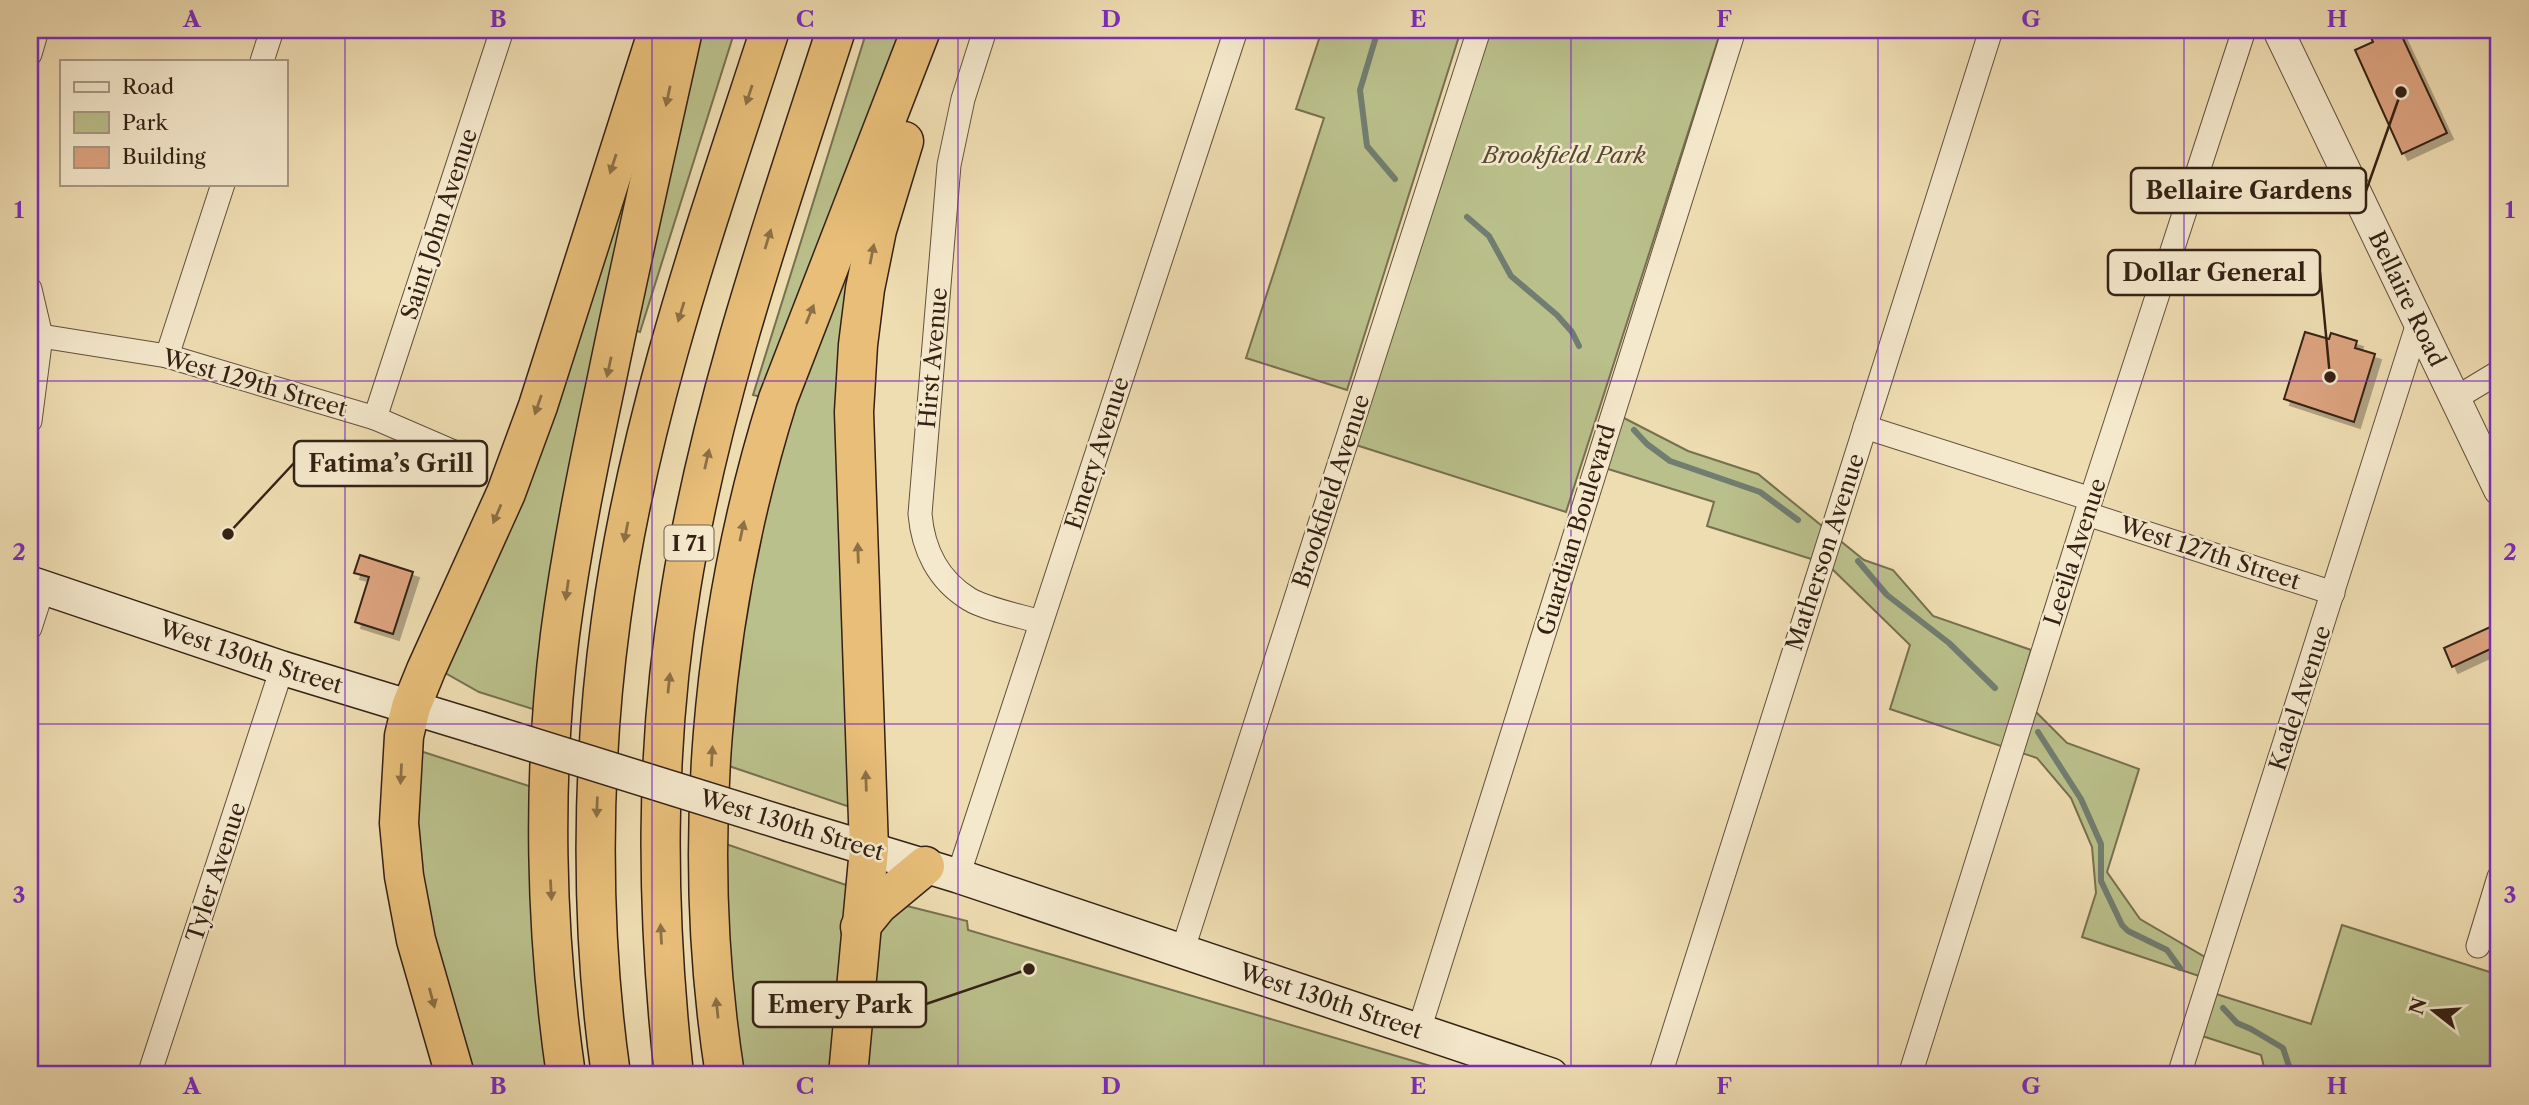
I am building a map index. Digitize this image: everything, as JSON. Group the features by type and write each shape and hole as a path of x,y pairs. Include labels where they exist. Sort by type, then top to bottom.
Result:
{"highway":[{"path":"455,1075 416,940 404,876 399,823 404,740 411,707 501,505 534,417 658,30"},
{"path":"566,1075 554,951 549,851 552,716 560,635 580,504 682,30"},
{"path":"611,1075 601,973 597,839 601,721 611,620 626,534 672,341 770,30"},
{"name":"I 71","path":"674,1075 664,983 660,839 664,735 681,588 708,456 733,360 768,240 836,30"},
{"path":"725,1075 711,915 710,847 715,706 730,587 759,460 778,399 921,30"},
{"path":"848,1075 869,849 855,437 858,345 877,230 887,191 942,30"},
{"path":"860,927 878,905 941,871"}],"main road":[{"name":"West 130th Street","path":"36,586 282,668 941,871 1551,1075"}],"street":[{"path":"30,54 37,30"},
{"path":"262,60 272,30"},
{"name":"Saint John Avenue","path":"375,418 502,30"},
{"name":"Hirst Avenue","path":"985,30 963,99 949,164 920,513 922,537 934,565 949,584 971,600 1041,622"},
{"name":"Emery Avenue","path":"941,871 1041,622 1236,30"},
{"name":"Brookfield Avenue","path":"1182,953 1479,30"},
{"name":"Guardian Boulevard","path":"1419,1030 1734,30"},
{"name":"Matherson Avenue","path":"1660,1075 1991,30"},
{"name":"Leeila Avenue","path":"1910,1075 2089,506 2244,30"},
{"name":"Bellaire Road","path":"2278,30 2499,490"},
{"path":"167,356 222,186"},
{"path":"30,289 41,336 30,421"},
{"name":"Kadel Avenue","path":"2179,1075 2418,320"},
{"name":"West 129th Street","path":"41,336 167,356 375,418 463,456"},
{"path":"2456,398 2499,372"},
{"name":"West 127th Street","path":"1865,427 2333,593"},
{"path":"30,628 36,586"},
{"name":"Tyler Avenue","path":"149,1075 282,668"},
{"path":"2478,946 2499,877"}],"green space":[{"path":"692,30 735,30 640,332 628,328"},
{"path":"867,30 911,30 766,398 753,395"},
{"path":"1322,30 1461,30 1347,390 1246,358 1324,118 1296,109"},
{"name":"Brookfield Park","path":"1487,30 1721,30 1566,512 1356,445"},
{"path":"650,110 539,711 479,692 440,670"},
{"path":"898,116 863,245 847,806 723,764 761,498"},
{"path":"1622,417 1688,451 1758,474 1864,560 1893,570 1933,616 2031,650 2018,694 2067,743 2139,769 2107,872 2140,919 2210,960 2205,978 2082,937 2096,893 2092,847 2071,798 2037,758 1890,709 1910,645 1827,564 1707,526 1714,502 1605,468"},
{"path":"414,749 532,787 537,968 547,1075 464,1075 413,853"},
{"path":"720,842 849,886 831,1075 736,1075"},
{"path":"907,906 967,921 968,930 1461,1075 865,1075 873,941 898,910"},
{"path":"2342,925 2499,975 2499,1075 2266,1075 2261,1055 2196,1034 2210,992 2311,1024"}],"building":[{"path":"2368,30 2399,30 2447,133 2402,154 2355,50 2373,42"},
{"path":"2305,332 2329,339 2331,333 2357,341 2355,348 2375,354 2354,422 2284,399"},
{"path":"360,555 413,572 393,634 355,622 369,577 354,573"},
{"path":"2499,623 2499,645 2452,667 2444,648"}],"waterway":[{"path":"1378,30 1360,90 1367,146 1395,179"},
{"path":"1467,217 1489,236 1511,276 1557,315 1572,332 1579,346"},
{"path":"1634,430 1647,444 1670,461 1760,492 1798,520"},
{"path":"1858,561 1887,595 1949,643 1995,688"},
{"path":"2038,732 2081,799 2101,844 2101,881 2122,925 2128,931 2167,950 2180,968"},
{"path":"2223,1008 2237,1023 2283,1048 2292,1075"}],"place":[{"name":"Bellaire Gardens","path":"2401,92"},
{"name":"Dollar General","path":"2330,377"},
{"name":"Fatima’s Grill","path":"228,534"},
{"name":"Emery Park","path":"1029,969"}]}
